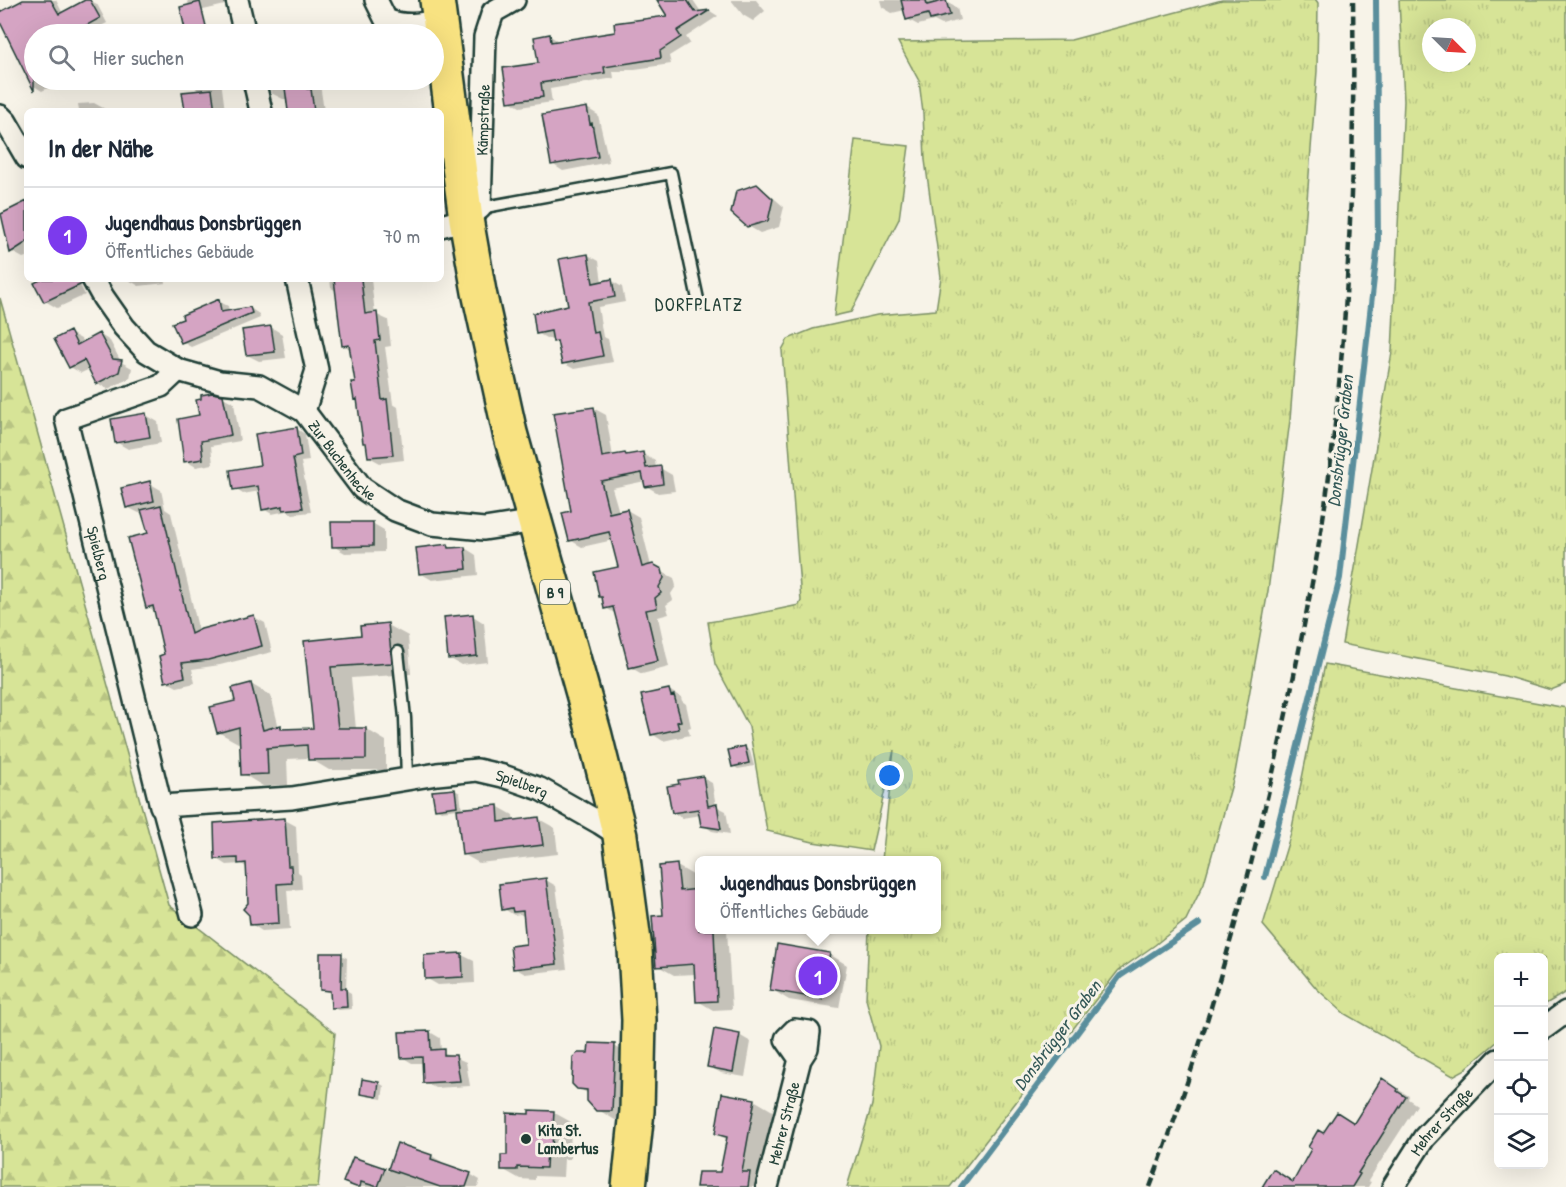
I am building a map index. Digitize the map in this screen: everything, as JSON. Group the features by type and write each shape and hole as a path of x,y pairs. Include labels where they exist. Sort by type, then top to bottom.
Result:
{"main road":[{"name":"B 9","path":"444,62 462,218 510,433 595,736 620,836 635,949 639,1020 637,1111 628,1187"}],"street":[{"path":"237,0 242,24"},
{"path":"376,0 386,20 398,24"},
{"name":"Kämpstraße","path":"462,218 485,37 493,12 514,0"},
{"path":"419,24 438,10"},
{"path":"256,90 260,108"},
{"path":"2,116 24,153"},
{"name":"Zur Buchenhecke","path":"95,282 124,327 146,351 178,370 220,382 259,386 304,411 362,488 395,510 432,524 484,529 535,521"},
{"path":"298,282 317,370 304,411"},
{"name":"Spielberg","path":"178,370 161,386 66,418 161,806 164,806 192,915"},
{"name":"Spielberg","path":"164,806 292,798 477,770 540,789 620,836"},
{"path":"1548,1025 1566,1012"},
{"name":"Mehrer Straße","path":"767,1187 800,1059"},
{"name":"Mehrer Straße","path":"1393,1187 1424,1138 1497,1061"}],"lane":[{"path":"462,218 671,173 699,304"},
{"path":"398,652 405,718 407,779"}],"green space":[{"path":"1222,0 1316,0 1318,3 1317,71 1290,420 1268,591 1235,773 1204,883 1186,920 1118,971 950,1187 847,1187 872,1105 879,1046 866,999 869,934 941,934 941,856 882,856 894,750 871,851 813,842 767,831 749,727 715,664 708,622 799,605 801,601 782,350 788,339 813,329 877,315 936,310 941,277 925,160 919,81 898,42 1071,40"},
{"path":"1399,0 1566,0 1566,684 1551,690 1505,676 1342,644 1392,352 1404,101"},
{"path":"855,140 909,146 899,219 851,312 834,316"},
{"path":"0,298 169,905 335,1033 318,1187 0,1187"},
{"path":"1325,664 1566,708 1566,992 1548,1003 1548,953 1494,953 1494,1044 1464,1070 1453,1076 1345,1014 1317,989 1263,925 1291,833"}],"building":[{"path":"23,0 51,0 59,14 85,0 90,0 100,18 89,24 24,24 24,71 0,22 0,12"},
{"path":"657,0 687,0 695,12 710,10 677,31 681,37 660,51 661,58 604,67 605,73 541,83 543,97 508,102 503,68 538,63 534,37 550,34 551,42 615,32 614,23 667,16"},
{"path":"901,0 926,0 927,5 946,0 950,15 930,20 928,14 906,20"},
{"path":"200,2 206,24 184,24 180,7"},
{"path":"212,90 215,108 185,108 182,92"},
{"path":"285,90 311,90 314,108 288,108"},
{"path":"587,107 598,157 551,165 542,115"},
{"path":"757,184 773,199 768,221 747,227 731,213 736,191"},
{"path":"24,202 24,244 10,253 1,214"},
{"path":"588,254 593,283 612,279 615,297 588,302 593,333 598,332 603,356 562,364 557,341 553,342 551,331 536,334 533,313 568,305 559,259"},
{"path":"81,282 82,284 44,302 34,283"},
{"path":"334,282 361,282 365,314 377,312 380,340 375,341 382,400 387,399 393,455 368,457 366,443 363,443 357,399 354,400 351,382 355,382 349,345 342,346"},
{"path":"219,299 221,312 250,307 252,313 181,343 172,323 183,319 182,315"},
{"path":"271,326 275,352 246,355 242,330"},
{"path":"70,331 77,345 99,333 113,359 122,360 119,372 96,384 84,360 69,368 54,339"},
{"path":"212,393 223,395 231,435 201,441 203,459 184,462 178,419 199,415 196,400 201,399 201,395"},
{"path":"594,407 602,457 643,452 646,468 661,466 663,484 645,487 642,473 601,481 609,513 627,509 642,567 653,564 662,569 664,578 659,587 661,593 655,598 657,608 646,610 658,661 629,668 613,607 604,609 594,572 618,567 609,532 569,541 562,513 571,511 553,413"},
{"path":"146,413 150,437 115,443 111,419"},
{"path":"297,427 301,456 293,458 303,508 283,510 283,506 262,510 258,486 233,490 230,470 260,465 255,434"},
{"path":"150,481 154,501 126,508 121,488"},
{"path":"161,505 191,634 201,629 254,615 262,646 208,660 182,663 185,677 165,682 159,656 164,654 153,606 146,608 128,538 148,533 141,510"},
{"path":"331,522 373,522 373,546 332,547"},
{"path":"448,544 449,548 465,547 467,569 419,574 416,548"},
{"path":"473,614 477,656 448,659 444,617"},
{"path":"388,623 392,663 331,667 338,728 366,728 366,759 308,760 307,745 267,748 268,774 241,775 239,727 217,733 210,707 235,701 232,688 251,683 263,730 281,725 281,729 313,728 304,641 361,635 360,626"},
{"path":"669,689 671,696 674,695 681,721 677,722 679,729 651,735 641,695"},
{"path":"745,746 749,763 732,767 728,750"},
{"path":"703,776 708,806 717,804 721,829 701,826 698,809 672,813 667,786 679,784 678,780"},
{"path":"455,789 457,806 435,809 432,791"},
{"path":"498,805 499,822 539,817 543,845 462,855 457,809"},
{"path":"285,818 288,866 291,866 292,883 277,884 279,923 250,925 249,915 243,909 248,903 246,863 238,864 238,858 215,859 214,823"},
{"path":"677,864 680,891 695,889 695,934 714,934 717,1001 696,1002 694,964 656,967 652,916 663,915 659,866"},
{"path":"546,878 557,964 513,969 510,946 526,944 523,911 513,912 512,908 502,910 499,884"},
{"path":"777,944 830,953 822,999 770,990"},
{"path":"320,953 342,953 341,988 346,988 347,1007 331,1008 330,991 320,990"},
{"path":"462,953 463,977 425,979 424,955"},
{"path":"714,1029 740,1034 733,1072 707,1067"},
{"path":"430,1031 431,1050 444,1049 444,1055 456,1055 460,1081 423,1083 422,1057 401,1058 399,1032"},
{"path":"589,1043 615,1044 612,1111 596,1111 587,1101 587,1090 577,1089 572,1084 573,1057 578,1053 588,1053"},
{"path":"1382,1078 1406,1097 1358,1173 1360,1174 1352,1187 1262,1187 1273,1169 1293,1182 1311,1149 1308,1147 1318,1130 1323,1133 1337,1112 1354,1123"},
{"path":"362,1079 379,1082 377,1097 360,1094"},
{"path":"722,1093 755,1099 742,1172 750,1172 748,1187 696,1187 698,1172 720,1172 727,1137 715,1134"},
{"path":"529,1110 554,1111 552,1149 547,1149 546,1168 517,1167 517,1170 501,1170 501,1155 507,1155 507,1113 529,1114"},
{"path":"397,1143 432,1155 431,1159 471,1173 466,1187 440,1187 388,1169"},
{"path":"353,1157 385,1168 378,1187 361,1182 360,1187 356,1187 343,1182"}],"waterway":[{"name":"Donsbrügger Graben","path":"1265,877 1340,578 1378,243 1376,0"},
{"name":"Donsbrügger Graben","path":"961,1187 1120,976 1199,924"}],"railway":[{"path":"1150,1187 1193,1065 1247,879 1291,690 1318,551 1337,410 1346,293 1352,176 1353,0"}],"place":[{"name":"Jugendhaus Donsbrüggen","path":"818,976"},
{"name":"Kita St. Lambertus","path":"526,1139"}],"district":[{"name":"DORFPLATZ","path":"699,304"}]}
